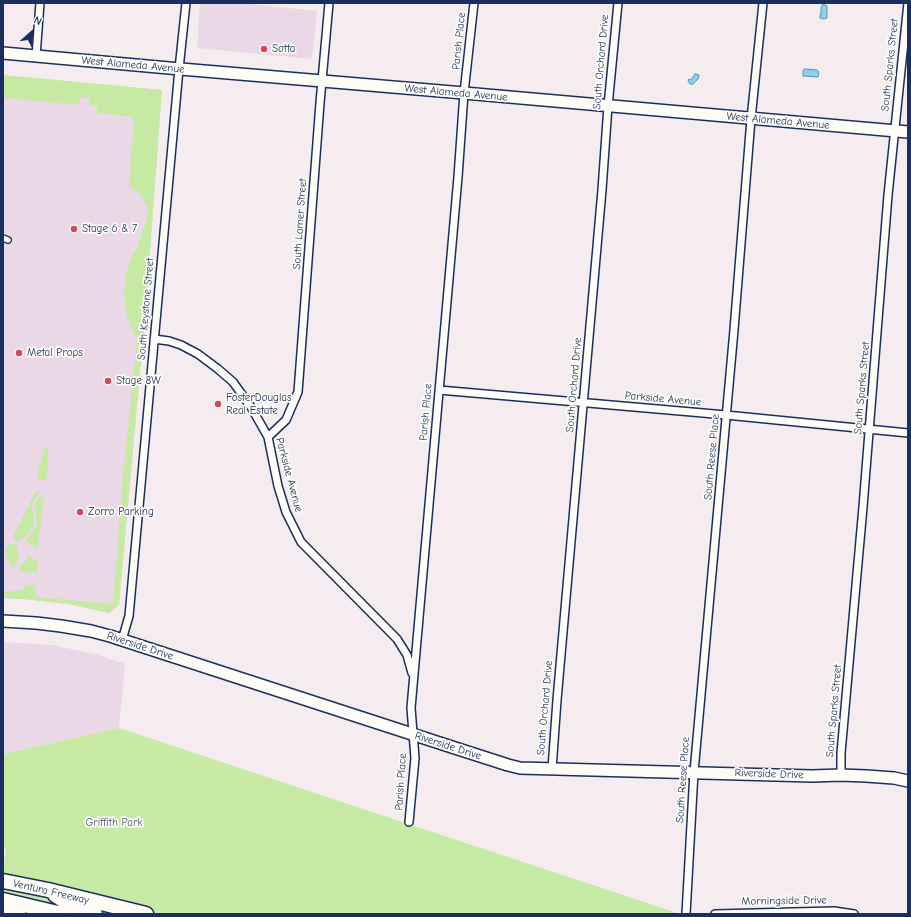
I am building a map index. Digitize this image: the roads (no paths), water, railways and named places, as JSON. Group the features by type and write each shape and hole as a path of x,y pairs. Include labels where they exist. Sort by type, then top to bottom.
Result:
{"highway":[{"name":"Ventura Freeway","path":"3,881 48,890 146,914"},
{"path":"48,890 76,909 95,914"},
{"path":"3,900 62,914"},
{"path":"3,910 18,914"}],"main road":[{"name":"West Alameda Avenue","path":"3,53 908,132"},
{"name":"Riverside Drive","path":"3,620 67,627 100,633 508,765 552,769 812,776 881,776 908,781"}],"street":[{"path":"36,56 40,3"},
{"name":"South Keystone Street","path":"122,640 129,616 186,3"},
{"name":"South Lamer Street","path":"268,437 286,420 298,392 329,3"},
{"name":"Parish Place","path":"409,822 415,758 410,708 458,177 464,93 474,3"},
{"name":"South Orchard Drive","path":"552,769 618,3"},
{"name":"South Reese Place","path":"686,914 694,772 751,119 763,3"},
{"name":"South Sparks Street","path":"841,775 841,753 870,429 894,131 908,3"},
{"name":"Parkside Avenue","path":"154,339 169,341 181,345 198,354 233,382 251,407 268,437 278,486 286,512 301,542 397,639 407,655 414,677"},
{"name":"Parkside Avenue","path":"439,390 726,415 908,433"},
{"name":"Morningside Drive","path":"715,914 834,911 854,914"}],"water":[{"path":"823,4 827,6 827,18 823,19 820,18 820,16"},
{"path":"803,70 817,70 819,72 818,77 803,76"},
{"path":"695,74 699,75 698,79 693,84 690,84 688,81 689,79 691,80"}],"place":[{"name":"Sotta","path":"264,49"},
{"name":"Stage 6 & 7","path":"74,229"},
{"name":"Metal Props","path":"19,353"},
{"name":"Stage 8W","path":"108,381"},
{"name":"FosterDouglas Real Estate","path":"218,404"},
{"name":"Zorro Parking","path":"80,512"}],"park label":[{"name":"Griffith Park","path":"114,823"}]}
